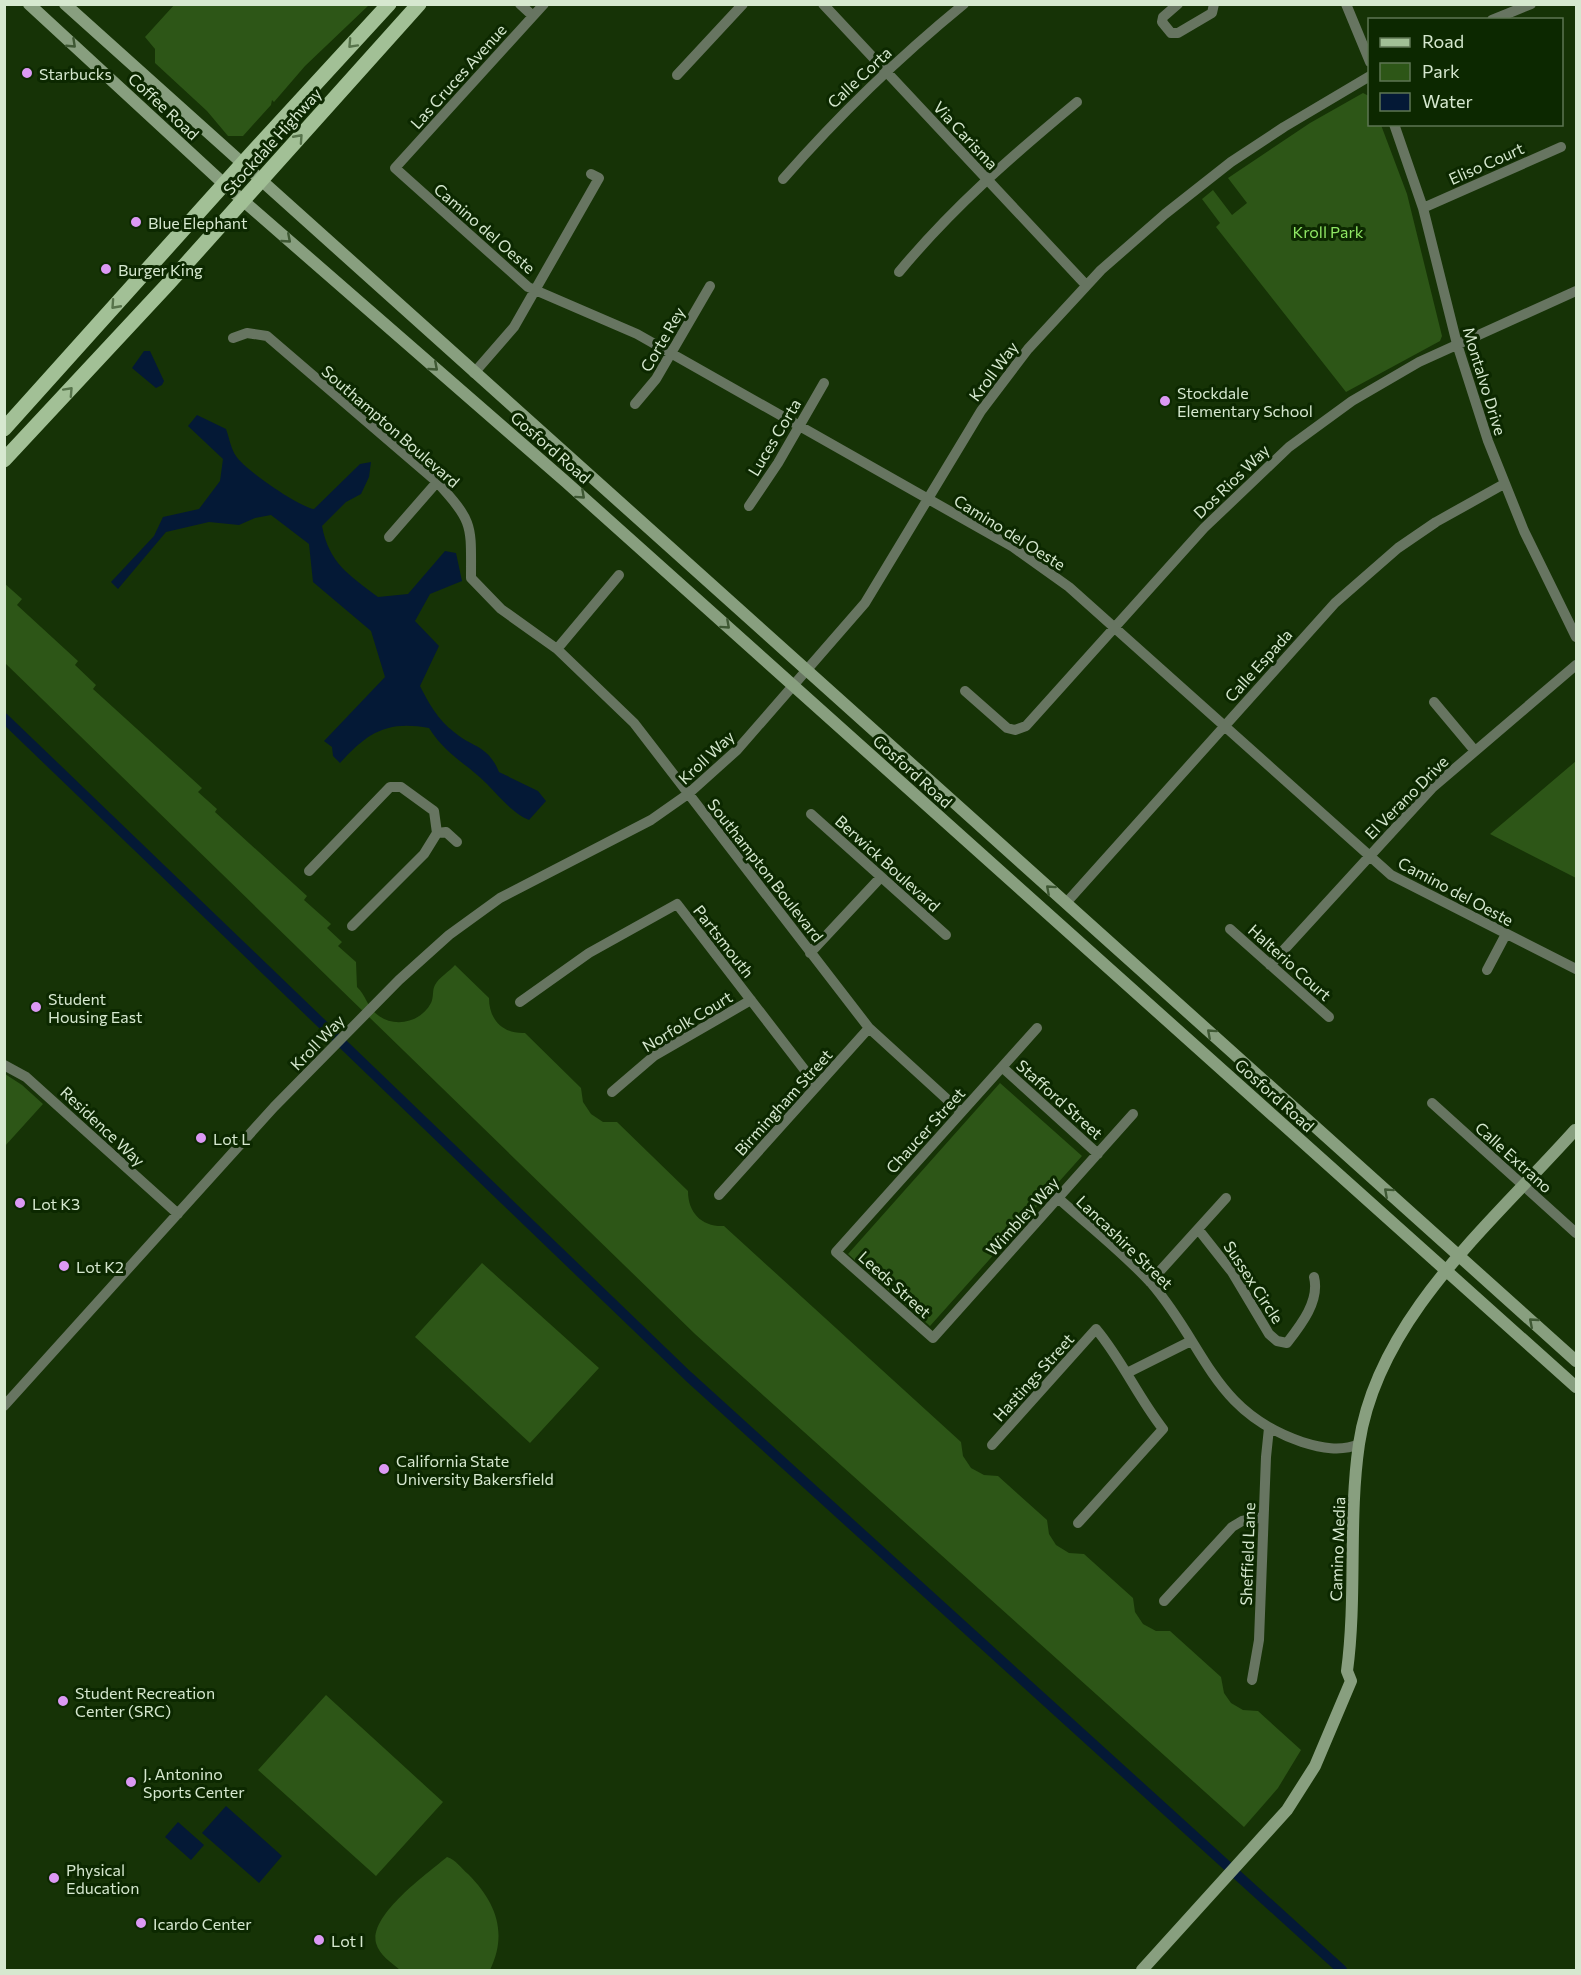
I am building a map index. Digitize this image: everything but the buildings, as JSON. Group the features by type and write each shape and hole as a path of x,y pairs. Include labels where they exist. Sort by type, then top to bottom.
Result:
{"main road":[{"name":"Coffee Road","path":"29,4 224,184"},
{"name":"Coffee Road","path":"65,4 260,182"},
{"name":"Stockdale Highway","path":"4,429 389,4"},
{"name":"Stockdale Highway","path":"4,460 260,182 419,4"},
{"name":"Gosford Road","path":"260,182 1576,1360"},
{"name":"Gosford Road","path":"224,184 566,482 1576,1388"},
{"name":"Camino Media","path":"1142,1971 1241,1861 1302,1788 1325,1747 1351,1681 1347,1671 1359,1444 1372,1392 1394,1344 1423,1299 1446,1271 1575,1130"}],"street":[{"path":"520,4 533,16"},
{"name":"Las Cruces Avenue","path":"395,168 544,4"},
{"path":"677,75 743,4"},
{"name":"Via Carisma","path":"823,4 1086,285"},
{"name":"Calle Corta","path":"783,179 834,121 964,4"},
{"path":"1178,4 1163,16 1162,22 1171,33 1178,33 1212,13 1214,4"},
{"path":"1346,4 1368,57"},
{"path":"1497,18 1531,4"},
{"name":"Kroll Way","path":"4,1406 177,1214 350,1029 399,980 474,916 527,883 623,836 688,794 737,750 795,687 865,603 955,450 1008,374 1086,285 1165,214 1223,169 1284,127 1368,77"},
{"path":"899,272 937,226 987,179 1077,102"},
{"name":"Montalvo Drive","path":"1395,126 1423,208 1457,344 1504,484 1544,574 1576,637"},
{"name":"Eliso Court","path":"1423,208 1561,147"},
{"name":"Camino del Oeste","path":"395,168 513,276 535,291 628,329 927,498 1042,566 1403,883 1576,969"},
{"path":"474,373 514,327 598,178 591,174"},
{"name":"Corte Rey","path":"635,404 656,379 710,286"},
{"name":"Dos Rios Way","path":"965,692 1007,728 1016,730 1026,726 1231,499 1289,447 1377,386 1457,344 1576,291"},
{"name":"Southampton Boulevard","path":"233,338 247,333 267,336 437,482 461,509 471,528 471,578 501,609 557,649 633,723 869,1028 962,1112"},
{"name":"Luces Corta","path":"749,506 800,426 824,383"},
{"path":"388,537 437,482"},
{"name":"Calle Espada","path":"1066,903 1314,626 1365,575 1436,522 1504,484"},
{"path":"557,649 619,575"},
{"name":"El Verano Drive","path":"1270,965 1432,788 1576,665"},
{"path":"1434,702 1475,751"},
{"path":"309,871 390,787 401,787 434,811 437,833 424,854 352,926"},
{"name":"Berwick Boulevard","path":"811,813 946,935"},
{"path":"437,833 446,832 457,842"},
{"path":"810,953 881,876"},
{"name":"Partsmouth","path":"520,1002 589,953 677,904 817,1086"},
{"name":"Halterio Court","path":"1230,929 1329,1017"},
{"path":"1487,970 1506,934"},
{"name":"Norfolk Court","path":"612,1092 654,1056 751,1000"},
{"name":"Birmingham Street","path":"719,1195 869,1028"},
{"name":"Chaucer Street","path":"837,1252 1037,1028"},
{"name":"Residence Way","path":"4,1065 26,1077 177,1214"},
{"name":"Stafford Street","path":"1002,1067 1098,1154"},
{"name":"Calle Extrano","path":"1432,1103 1576,1233"},
{"name":"Wimbley Way","path":"933,1338 1133,1114"},
{"name":"Lancashire Street","path":"1058,1198 1150,1282 1166,1301 1213,1377 1227,1395 1269,1428 1288,1437 1327,1448 1347,1449 1359,1444"},
{"path":"1150,1282 1226,1198"},
{"name":"Sussex Circle","path":"1198,1229 1233,1272 1261,1321 1277,1341 1287,1343 1300,1325 1315,1294 1314,1277"},
{"name":"Leeds Street","path":"837,1252 933,1338"},
{"name":"Hastings Street","path":"992,1445 1096,1329 1127,1373"},
{"path":"1078,1523 1163,1429 1127,1373 1191,1341"},
{"name":"Sheffield Lane","path":"1252,1680 1259,1640 1269,1428"},
{"path":"1164,1601 1232,1527 1242,1521 1263,1517"}],"green space":[{"path":"175,4 369,5 305,66 274,102 272,100 271,105 243,136 228,136 207,111 155,63 155,49 145,37"},
{"name":"Kroll Park","path":"1363,93 1368,96 1368,126 1381,126 1407,194 1442,336 1440,341 1346,392 1216,227 1220,223 1202,199 1213,190 1232,215 1247,203 1228,178 1310,123"},
{"path":"4,583 22,599 17,605 78,661 75,665 96,685 93,689 202,788 198,792 217,809 215,812 307,896 304,900 331,924 327,928 342,942 338,946 356,962 357,987 375,1013 393,1022 415,1019 427,1010 437,982 455,965 489,998 492,1013 499,1024 510,1031 525,1033 581,1088 583,1102 591,1114 603,1122 617,1122 688,1191 691,1206 698,1217 709,1224 724,1226 961,1442 963,1456 971,1468 984,1475 998,1476 1047,1520 1049,1534 1056,1545 1069,1553 1084,1554 1133,1598 1135,1612 1143,1624 1156,1631 1170,1631 1221,1677 1224,1693 1231,1703 1243,1710 1258,1711 1301,1750 1278,1788 1244,1827 695,1334 5,663"},
{"path":"1576,761 1576,878 1490,834"},
{"path":"5,1074 22,1085 43,1104 5,1146"},
{"path":"1000,1083 1082,1156 930,1326 848,1254"},
{"path":"482,1263 599,1368 530,1443 415,1337"},
{"path":"326,1695 443,1802 376,1876 258,1770"},
{"path":"447,1857 456,1862 478,1885 492,1907 498,1931 498,1943 490,1970 400,1970 380,1951 376,1943 376,1932 381,1920 402,1895"}],"water":[{"path":"144,351 150,351 164,381 156,388 132,368"},
{"path":"197,415 226,429 234,453 260,478 285,495 314,509 360,464 371,462 369,477 361,494 346,502 322,526 325,539 335,559 349,575 378,597 408,594 445,551 456,553 462,581 430,594 415,621 439,646 420,686 434,710 448,727 485,752 495,763 499,772 538,791 546,801 529,820 511,809 479,776 449,752 429,728 401,726 379,731 359,744 340,763 333,756 332,747 324,741 385,677 371,631 313,582 309,544 271,515 255,518 239,525 209,522 166,532 118,589 111,582 154,536 163,517 199,509 220,481 223,459 188,426"},
{"path":"226,1806 282,1856 259,1883 202,1833"},
{"path":"178,1822 204,1845 191,1860 165,1837"}],"waterway":[{"path":"4,718 688,1376 1342,1970"}],"place":[{"name":"Starbucks","path":"27,73"},
{"name":"Blue Elephant","path":"136,222"},
{"name":"Burger King","path":"106,269"},
{"name":"Stockdale Elementary School","path":"1165,401"},
{"name":"Student Housing East","path":"36,1007"},
{"name":"Lot L","path":"201,1138"},
{"name":"Lot K3","path":"20,1203"},
{"name":"Lot K2","path":"64,1266"},
{"name":"California State University Bakersfield","path":"384,1469"},
{"name":"Student Recreation Center (SRC)","path":"63,1701"},
{"name":"J. Antonino Sports Center","path":"131,1782"},
{"name":"Physical Education","path":"54,1878"},
{"name":"Icardo Center","path":"141,1923"},
{"name":"Lot I","path":"319,1940"}]}
